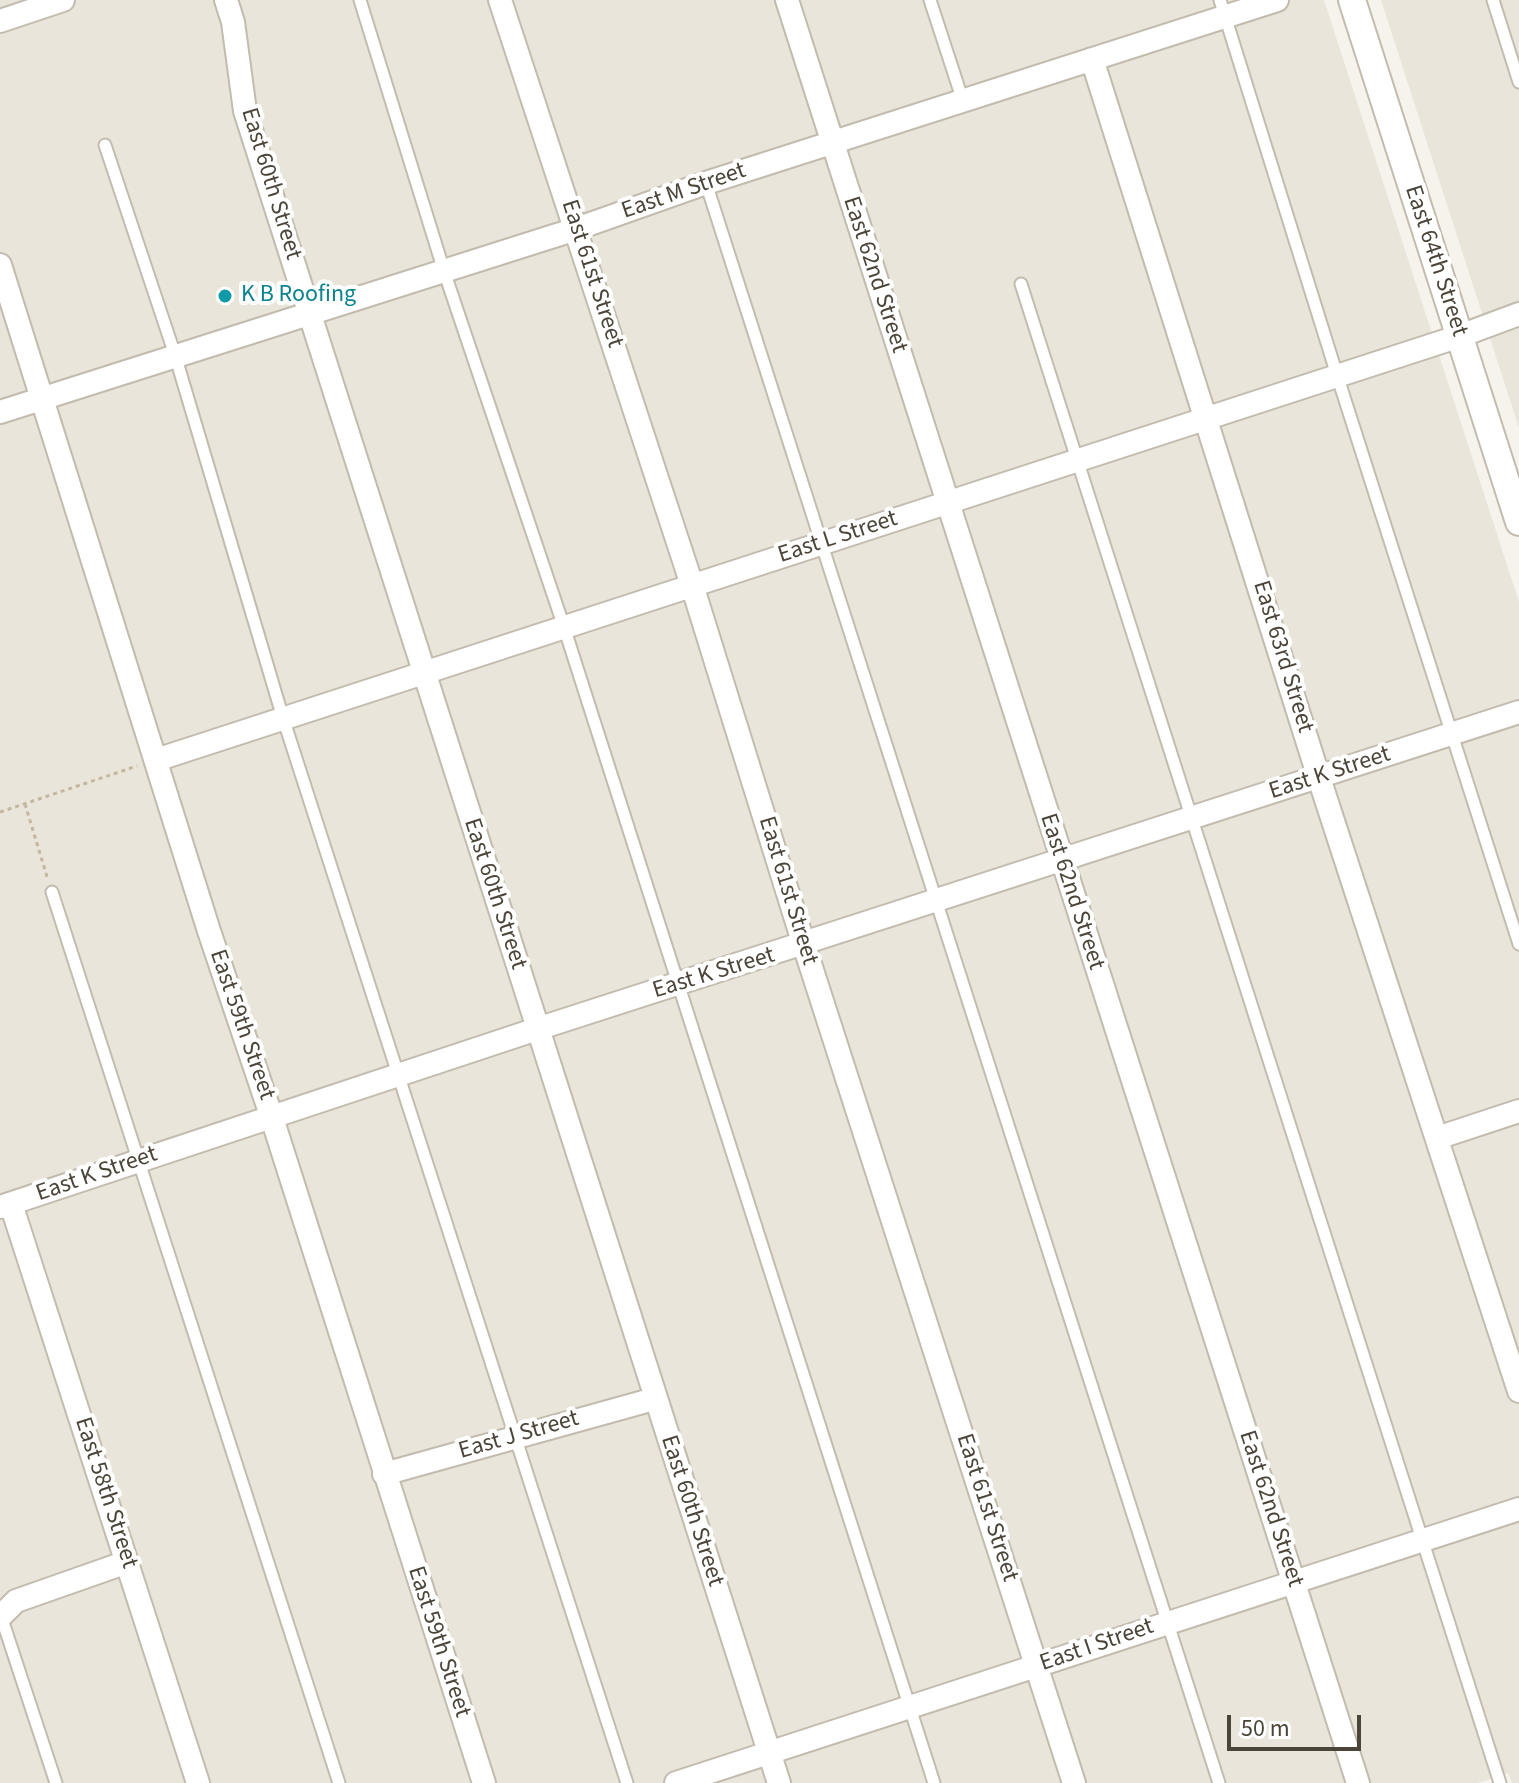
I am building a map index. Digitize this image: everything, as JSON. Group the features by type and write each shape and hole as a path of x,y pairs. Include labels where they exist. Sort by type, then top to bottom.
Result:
{"street":[{"path":"0,21 63,0"},
{"name":"East 60th Street","path":"226,0 233,22 245,111 779,1783"},
{"name":"East 61st Street","path":"500,0 692,585 804,945 1074,1783"},
{"name":"East 62nd Street","path":"787,0 1358,1783"},
{"name":"East M Street","path":"0,412 576,229 706,183 1092,59 1223,8 1277,0"},
{"name":"East 64th Street","path":"1352,0 1519,522"},
{"name":"East 63rd Street","path":"1092,59 1319,778 1519,1391"},
{"name":"East 59th Street","path":"0,265 484,1783"},
{"name":"East L Street","path":"156,760 1460,336 1519,314"},
{"name":"East K Street","path":"6,1205 537,1029 1519,712"},
{"path":"1437,1138 1519,1111"},
{"name":"East 58th Street","path":"6,1205 198,1783"},
{"name":"East J Street","path":"384,1474 654,1399"},
{"name":"East I Street","path":"676,1783 1519,1509"},
{"path":"1,1616 16,1601 127,1562"}],"lane":[{"path":"360,0 444,271 564,627 934,1783"},
{"path":"930,0 963,101"},
{"path":"1493,0 1519,82"},
{"path":"1223,8 1519,944"},
{"path":"105,145 175,355 283,718 401,1075 627,1783"},
{"path":"706,183 1219,1783"},
{"path":"1021,284 1500,1783"},
{"path":"52,892 339,1783"},
{"path":"1,1616 56,1783"}],"path":[{"path":"0,812 156,760"},
{"path":"25,804 52,892"}],"shaded area":[{"path":"0,0 1324,0 1519,602 1519,1783 1512,1783 1508,1773 1478,1783 0,1783"},
{"path":"1381,0 1519,0 1519,428"}],"place":[{"name":"K B Roofing","path":"225,296"}]}
